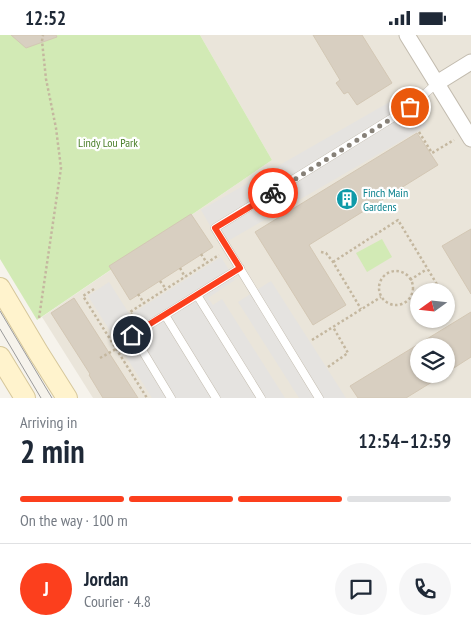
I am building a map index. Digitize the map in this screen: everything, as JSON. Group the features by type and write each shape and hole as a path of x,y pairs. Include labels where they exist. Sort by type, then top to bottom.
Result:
{"main road":[{"path":"0,287 38,352 68,398"},
{"path":"0,357 25,398"}],"street":[{"path":"406,35 469,135"},
{"path":"436,83 471,61"}],"lane":[{"path":"319,398 215,228 410,107 436,83"},
{"path":"171,398 132,335 240,268"},
{"path":"198,295 262,398"},
{"path":"165,315 216,398"}],"path":[{"path":"38,318 61,167 59,146 46,79 42,35"},
{"path":"419,132 432,153 469,135"},
{"path":"333,262 398,221 436,283"},
{"path":"141,330 130,312 228,250"},
{"path":"321,252 326,253 333,262 361,309"},
{"path":"201,254 207,263"},
{"path":"180,268 185,277"},
{"path":"410,280 427,269"},
{"path":"398,272 404,274 412,283 412,293 404,303 393,305 381,297 380,282 388,274 398,272"},
{"path":"160,281 166,289"},
{"path":"94,289 83,296 147,398"},
{"path":"138,294 144,303"},
{"path":"312,340 381,297"},
{"path":"328,367 348,353 333,327"},
{"path":"100,358 116,349"}],"shaded area":[{"path":"200,35 471,35 471,398 93,398 42,317 272,160"},
{"path":"407,92 427,126 221,245 201,210"},
{"path":"221,257 235,280 208,298 213,305 222,299 285,398 152,398 88,296 109,282 137,326 140,324 133,313"},
{"path":"271,281 346,398 299,398 238,302"}],"green space":[{"name":"Lindy Lou Park","path":"0,35 200,35 272,160 37,320 0,259"},
{"path":"382,239 392,257 367,272 356,253"}],"building":[{"path":"11,35 56,35 57,37 26,48"},
{"path":"313,35 362,35 392,83 357,105 348,92 344,94 336,83 340,80"},
{"name":"Finch Main Gardens","path":"417,133 438,165 309,245 346,305 313,325 255,232"},
{"path":"191,214 213,247 130,300 109,266"},
{"path":"471,229 471,294 442,246"},
{"path":"74,298 138,398 103,398 51,313"},
{"path":"471,312 471,357 455,367 455,338 428,338 445,328 455,328 455,322"},
{"path":"410,349 410,383 430,383 406,398 358,398 350,386"}],"tram line":[{"path":"0,311 52,398"},
{"path":"0,329 41,398"}],"way so far":[{"path":"273,193 410,107"}],"place":[{"name":"Finch Main Gardens","path":"347,199"}],"route":[{"path":"132,335 240,268 215,228 273,193"}]}
